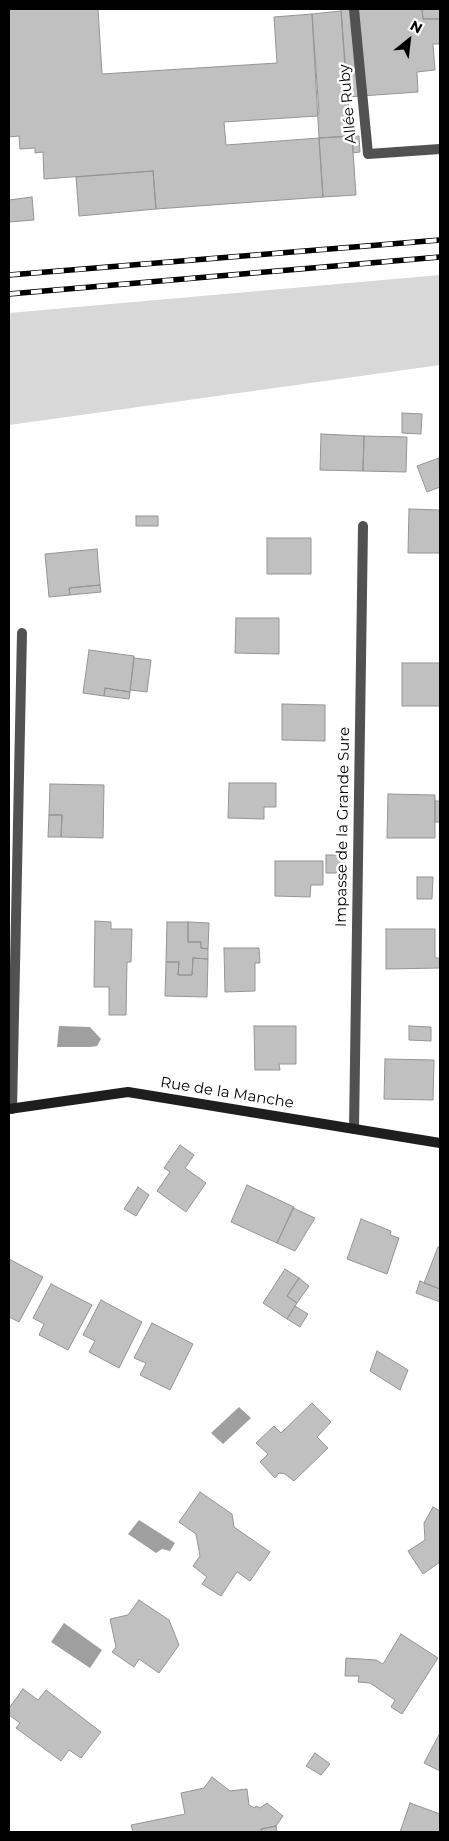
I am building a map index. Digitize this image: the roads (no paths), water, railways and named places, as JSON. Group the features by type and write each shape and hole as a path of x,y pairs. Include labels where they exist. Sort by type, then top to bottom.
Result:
{"street":[{"name":"Allée Ruby","path":"354,9 368,154 440,149"},
{"name":"Impasse de la Grande Sure","path":"354,1129 363,526"},
{"path":"10,1109 22,633"},
{"name":"Rue de la Manche","path":"10,1109 128,1092 440,1143"}],"railway":[{"path":"9,275 440,240"},
{"path":"9,294 440,257"}]}
